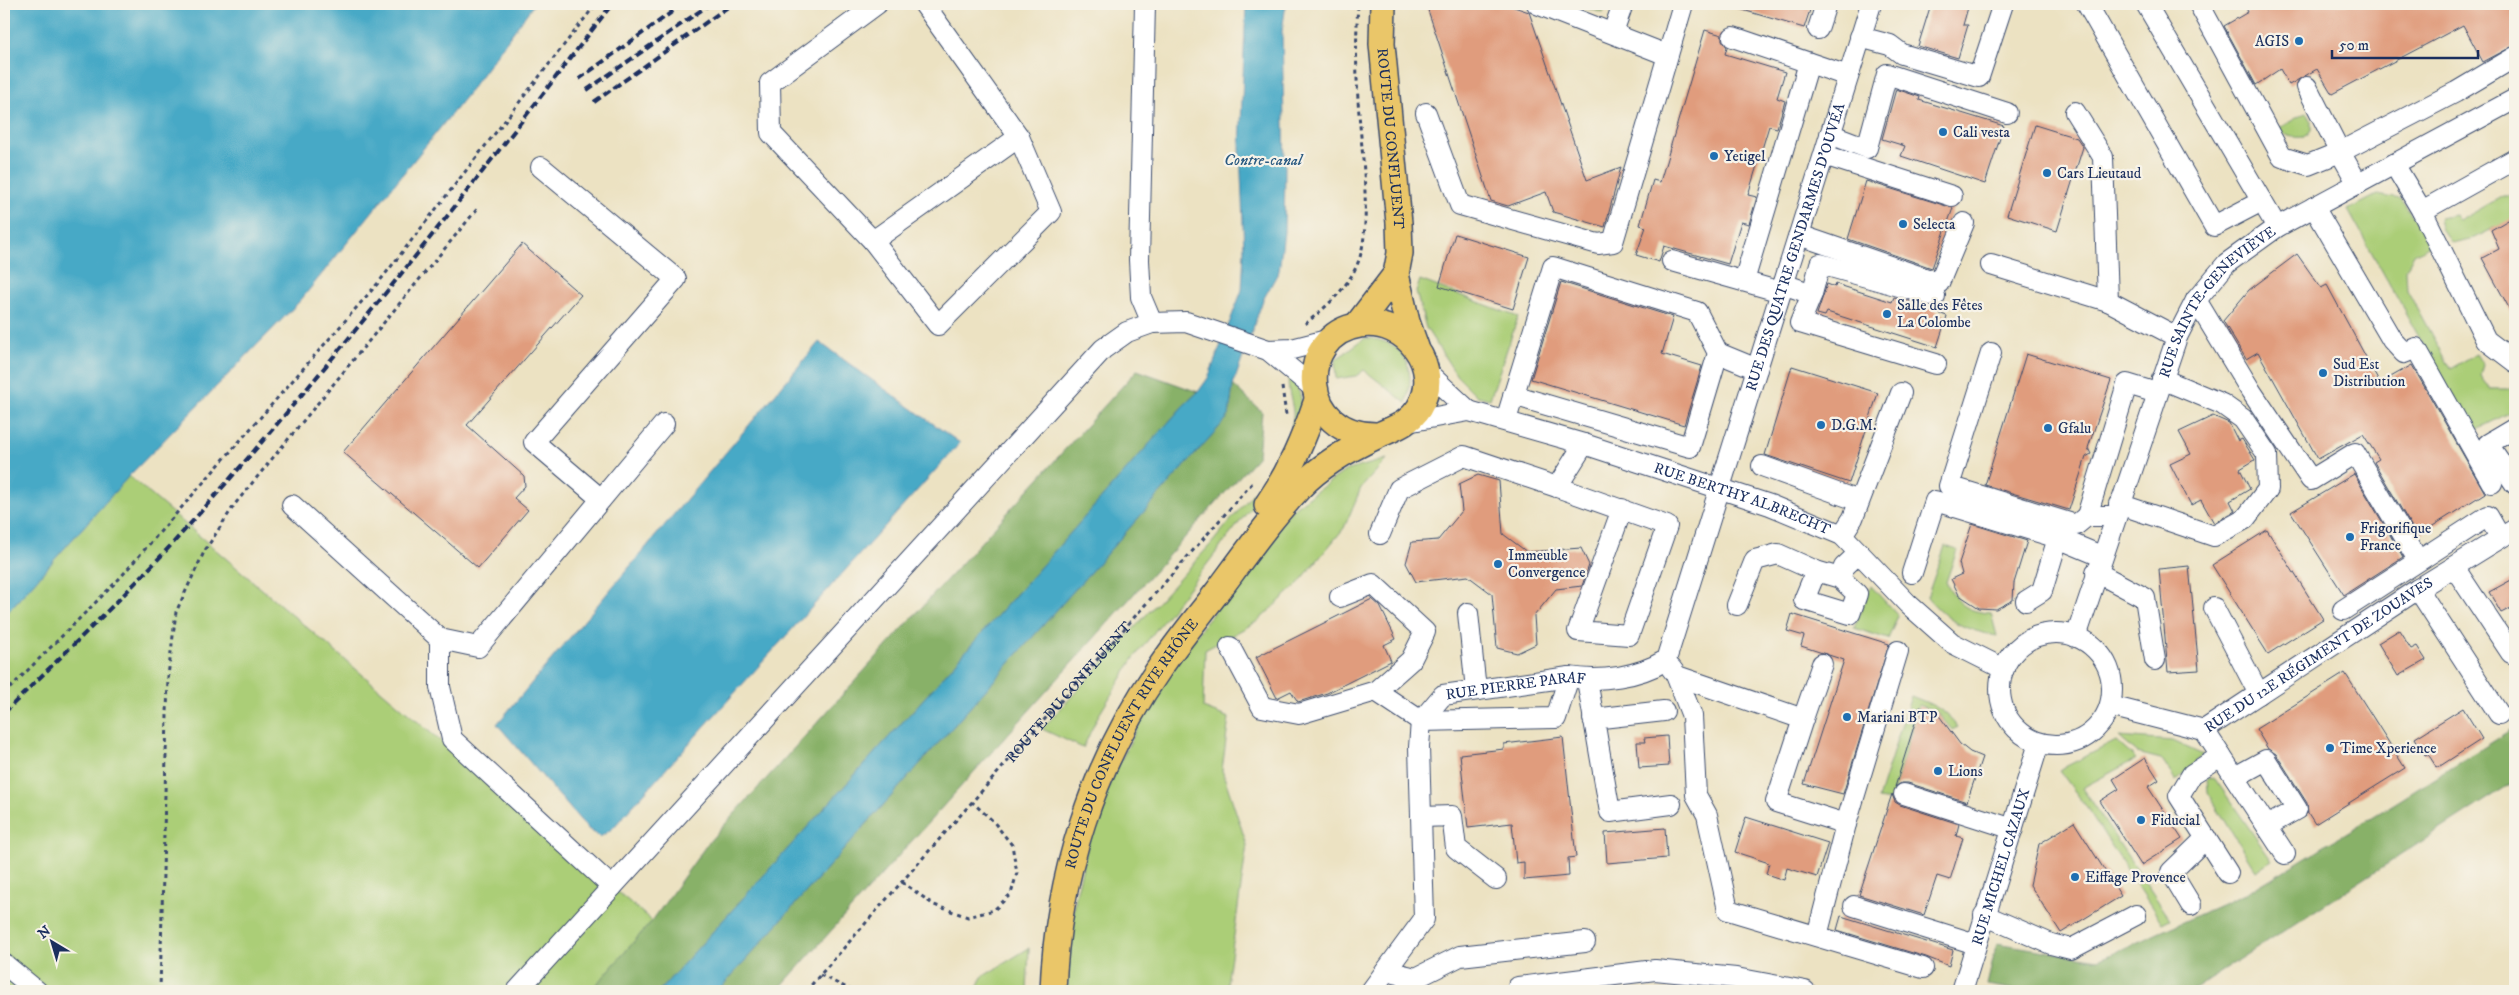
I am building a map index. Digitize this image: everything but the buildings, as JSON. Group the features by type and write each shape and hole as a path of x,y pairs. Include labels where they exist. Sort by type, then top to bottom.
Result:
{"main road":[{"name":"ROUTE DU CONFLUENT","path":"1383,4 1382,44 1399,223 1400,253 1396,274 1403,307 1416,347"},
{"name":"ROUTE DU CONFLUENT","path":"1357,325 1396,274"},
{"path":"1373,323 1390,327 1404,334 1416,347 1426,371 1426,390 1419,408 1407,422 1394,431 1363,436 1348,432 1335,424 1325,413 1316,395 1314,371 1320,354 1331,339 1343,330 1357,325 1373,323"},
{"name":"ROUTE DU CONFLUENT RIVE RHÔNE","path":"1039,991 1043,937 1057,853 1069,812 1086,769 1108,725 1134,681 1186,607 1284,480 1302,443 1316,395"},
{"name":"ROUTE DU CONFLUENT RIVE RHÔNE","path":"1053,991 1056,941 1076,837 1114,746 1158,670 1270,523 1302,485 1329,464 1378,435"}],"street":[{"path":"877,4 770,83 771,133 873,241 938,325 1052,212 1019,137 924,4"},
{"path":"1145,4 1139,260 1141,297 1152,323"},
{"path":"1537,4 1613,32 1667,55"},
{"path":"1613,32 1623,4"},
{"path":"1426,113 1460,205 1598,244 1613,242 1683,4"},
{"path":"1818,30 1826,4"},
{"name":"RUE DES QUATRE GENDARMES D'OUVÉA","path":"1720,489 1870,4"},
{"path":"1860,37 1890,45 1902,54 1978,77 2003,4"},
{"path":"2087,4 2214,226 2262,201"},
{"path":"2146,4 2278,228"},
{"path":"2199,4 2282,157 2308,165 2340,152 2456,92 2515,57"},
{"path":"1733,37 1848,76"},
{"path":"1744,282 1809,63"},
{"path":"1830,134 1867,148 1887,74 2007,113"},
{"path":"2307,87 2358,184"},
{"name":"RUE SAINTE-GENEVIÈVE","path":"2076,637 2117,510 2177,337 2196,300 2227,263 2278,228 2515,99"},
{"path":"2075,112 2103,157 2108,300"},
{"path":"873,241 1019,137"},
{"path":"1824,155 1952,196"},
{"path":"2422,212 2515,159"},
{"path":"2394,164 2422,212 2486,340 2515,362"},
{"path":"542,167 676,280 534,442 601,499"},
{"path":"2314,207 2392,340 2404,353 2416,348 2492,483"},
{"path":"1799,235 1939,283 1964,223"},
{"path":"1672,261 1744,282 1812,294"},
{"path":"1934,296 1820,264 1812,294 1800,324 1936,364"},
{"path":"1992,265 2108,300 2177,337"},
{"path":"1506,420 1553,267 1697,312 1718,353 1757,369"},
{"path":"2196,300 2251,391 2310,480 2355,454 2418,560"},
{"path":"517,991 1103,349 1127,332 1152,323 1186,322 1263,347 1292,349 1331,339"},
{"path":"1263,347 1316,395"},
{"path":"1513,395 1690,447 1718,353"},
{"path":"1991,353 1950,486 2076,525 2087,516 2117,510 2214,536 2244,518 2268,489 2267,454 2244,419 2222,404 2160,386 2127,384 2087,516"},
{"name":"RUE BERTHY ALBRECHT","path":"1426,371 1469,411"},
{"path":"1842,535 1853,518 1901,393"},
{"name":"RUE BERTHY ALBRECHT","path":"1407,422 1469,411 1506,420 1584,444 1770,505 1842,535 1908,604 1952,642 2004,669"},
{"path":"292,505 440,638 478,647 664,424"},
{"path":"2515,428 2488,444 2515,484"},
{"path":"1558,487 1584,444"},
{"path":"1380,534 1399,489 1464,456 1622,509 1667,526 1629,635 1578,631 1622,509"},
{"path":"1762,466 1859,501"},
{"path":"1770,505 1783,473"},
{"path":"1720,489 1671,667 1692,716 1696,795 1707,815 1728,910 1923,968"},
{"path":"1912,574 1935,501 2058,538 2099,564 2145,598 2155,660"},
{"path":"2342,610 2488,516 2508,533"},
{"name":"RUE DU 12E RÉGIMENT DE ZOUAVES","path":"2110,706 2204,730 2418,589 2508,533"},
{"path":"2026,601 2042,591 2058,538"},
{"path":"1840,578 1844,567 1859,553"},
{"path":"1737,606 1755,560 1778,554 1816,571 1840,578 1857,594 1850,614 1804,600 1816,571"},
{"path":"2454,566 2511,653 2515,654"},
{"path":"1230,647 1262,708 1299,714 1376,691 1411,660 1424,632 1373,584 1340,597"},
{"path":"2418,589 2499,714"},
{"path":"2214,608 2259,694"},
{"path":"1468,613 1476,690"},
{"path":"2059,633 2076,637 2091,645 2106,665 2112,689 2110,706 2102,722 2089,734 2074,743 2056,746 2039,743 2022,735 2010,721 2002,705 2000,687 2004,669 2019,648 2042,635 2059,633"},
{"path":"440,638 440,687 452,738 612,887"},
{"path":"1817,936 1846,824 1898,651"},
{"path":"1822,664 1776,802 1846,824"},
{"path":"1671,667 1803,719"},
{"name":"RUE PIERRE PARAF","path":"1421,721 1443,695 1578,679 1621,676 1651,669 1671,667"},
{"path":"1376,691 1421,721 1556,718 1578,679"},
{"path":"1578,679 1593,719 1610,812 1671,804"},
{"path":"1593,719 1664,711"},
{"path":"1371,991 1424,919 1419,747 1421,721"},
{"path":"2204,730 2285,854"},
{"name":"RUE MICHEL CAZAUX","path":"1962,991 1984,915 2039,743"},
{"path":"2221,756 2192,774 2179,796 2228,873"},
{"path":"2235,777 2266,760 2297,810 2267,826"},
{"path":"1904,794 2013,829"},
{"path":"1422,817 1452,816 1456,848 1496,879"},
{"path":"2191,905 2170,872 2206,838"},
{"path":"1854,906 1976,944"},
{"path":"1984,915 2051,944 2071,949 2136,916"},
{"path":"1386,970 1416,978 1460,956 1585,942"},
{"path":"4,964 37,991"},
{"path":"1518,991 1518,987 1655,970 1736,978 1805,991"}],"path":[{"path":"4,694 118,580 379,282 596,4"},
{"path":"1303,326 1330,303 1350,279 1358,262 1364,232 1364,167 1358,98 1356,32 1358,4"},
{"path":"160,991 168,676 176,612 204,552 234,504 478,208"},
{"path":"1280,382 1287,414 1285,421"},
{"name":"ROUTE DU CONFLUENT","path":"806,991 1031,732 1242,498 1258,476"},
{"path":"902,882 934,905 968,916 994,910 1011,894 1017,873 1012,845 993,821 972,802"},
{"path":"820,975 853,991"}],"green space":[{"path":"1574,4 1607,4 1603,13"},
{"path":"2307,112 2311,120 2311,130 2305,137 2290,136 2279,128"},
{"path":"2377,195 2401,199 2432,244 2414,254 2406,270 2407,290 2450,369 2476,354 2483,365 2480,375 2490,389 2509,389 2515,386 2515,410 2472,432 2348,210"},
{"path":"2503,196 2515,196 2515,218 2474,238 2452,243 2442,230 2439,218 2455,215 2459,221"},
{"path":"1420,280 1518,317 1490,399 1477,396 1457,376 1426,328 1416,292"},
{"path":"1365,338 1390,344 1405,358 1410,378 1406,403 1364,370 1356,376 1336,379 1335,360"},
{"path":"1137,370 1198,392 1183,406 928,694 659,991 591,991 652,921 708,843"},
{"path":"1289,375 1301,397 1299,416 1293,433 1291,428 1293,412 1288,380"},
{"path":"1233,385 1262,412 1258,456 777,991 718,991 1229,416"},
{"path":"1289,445 1260,496 1134,658 1097,718 1083,748 1042,729 1211,544 1273,469 1283,450"},
{"path":"1387,459 1361,488 1344,528 1297,585 1258,621 1205,650 1203,708 1229,718 1222,770 1247,845 1226,991 1064,991 1076,895 1096,811 1149,704 1189,645 1289,511 1345,471"},
{"path":"129,476 652,921 591,991 4,991 4,616"},
{"path":"1945,546 1957,550 1946,582 1954,596 1963,605 1975,611 1991,613 1997,636 1975,631 1958,624 1943,613 1927,597"},
{"path":"1871,586 1898,616 1888,639 1854,628"},
{"path":"1911,696 1943,711 1958,727 1952,730 1936,711 1919,705 1891,801 1878,799"},
{"path":"2515,727 2515,781 2191,991 2023,991 1987,985 1997,943 2098,960 2247,893 2397,802"},
{"path":"2119,737 2173,741 2203,755 2176,781 2161,759 2137,753"},
{"path":"2116,741 2136,759 2082,788 2170,919 2162,923 2085,805 2059,770"},
{"path":"2207,777 2215,779 2272,861 2256,871 2208,793"},
{"path":"1029,948 1027,991 975,991 982,977"}],"water":[{"path":"4,4 534,4 466,96 300,301 129,476 4,616"},
{"name":"Contre-canal","path":"1246,4 1286,4 1282,31 1285,169 1284,232 1279,271 1263,300 1233,385 1229,416 718,991 659,991 928,694 1183,406 1198,392 1208,378 1242,290 1244,250 1240,148"},
{"path":"819,342 960,443 612,829 600,837 588,829 497,724"}],"railway":[{"path":"4,713 153,565 231,478 398,278 612,4"},
{"path":"579,79 683,4"},
{"path":"587,90 710,4"},
{"path":"594,102 732,4"}],"place":[{"name":"AGIS","path":"2299,41"},
{"name":"Cali vesta","path":"1943,132"},
{"name":"Yetigel","path":"1714,156"},
{"name":"Cars Lieutaud","path":"2047,173"},
{"name":"Selecta","path":"1903,224"},
{"name":"Salle des Fêtes La Colombe","path":"1887,314"},
{"name":"Sud Est Distribution","path":"2323,373"},
{"name":"D.G.M.","path":"1821,425"},
{"name":"Gfalu","path":"2048,428"},
{"name":"Frigorifique France","path":"2350,537"},
{"name":"Immeuble Convergence","path":"1498,564"},
{"name":"Mariani BTP","path":"1847,717"},
{"name":"Time Xperience","path":"2330,748"},
{"name":"Lions","path":"1938,771"},
{"name":"Fiducial","path":"2141,820"},
{"name":"Eiffage Provence","path":"2075,877"}]}
